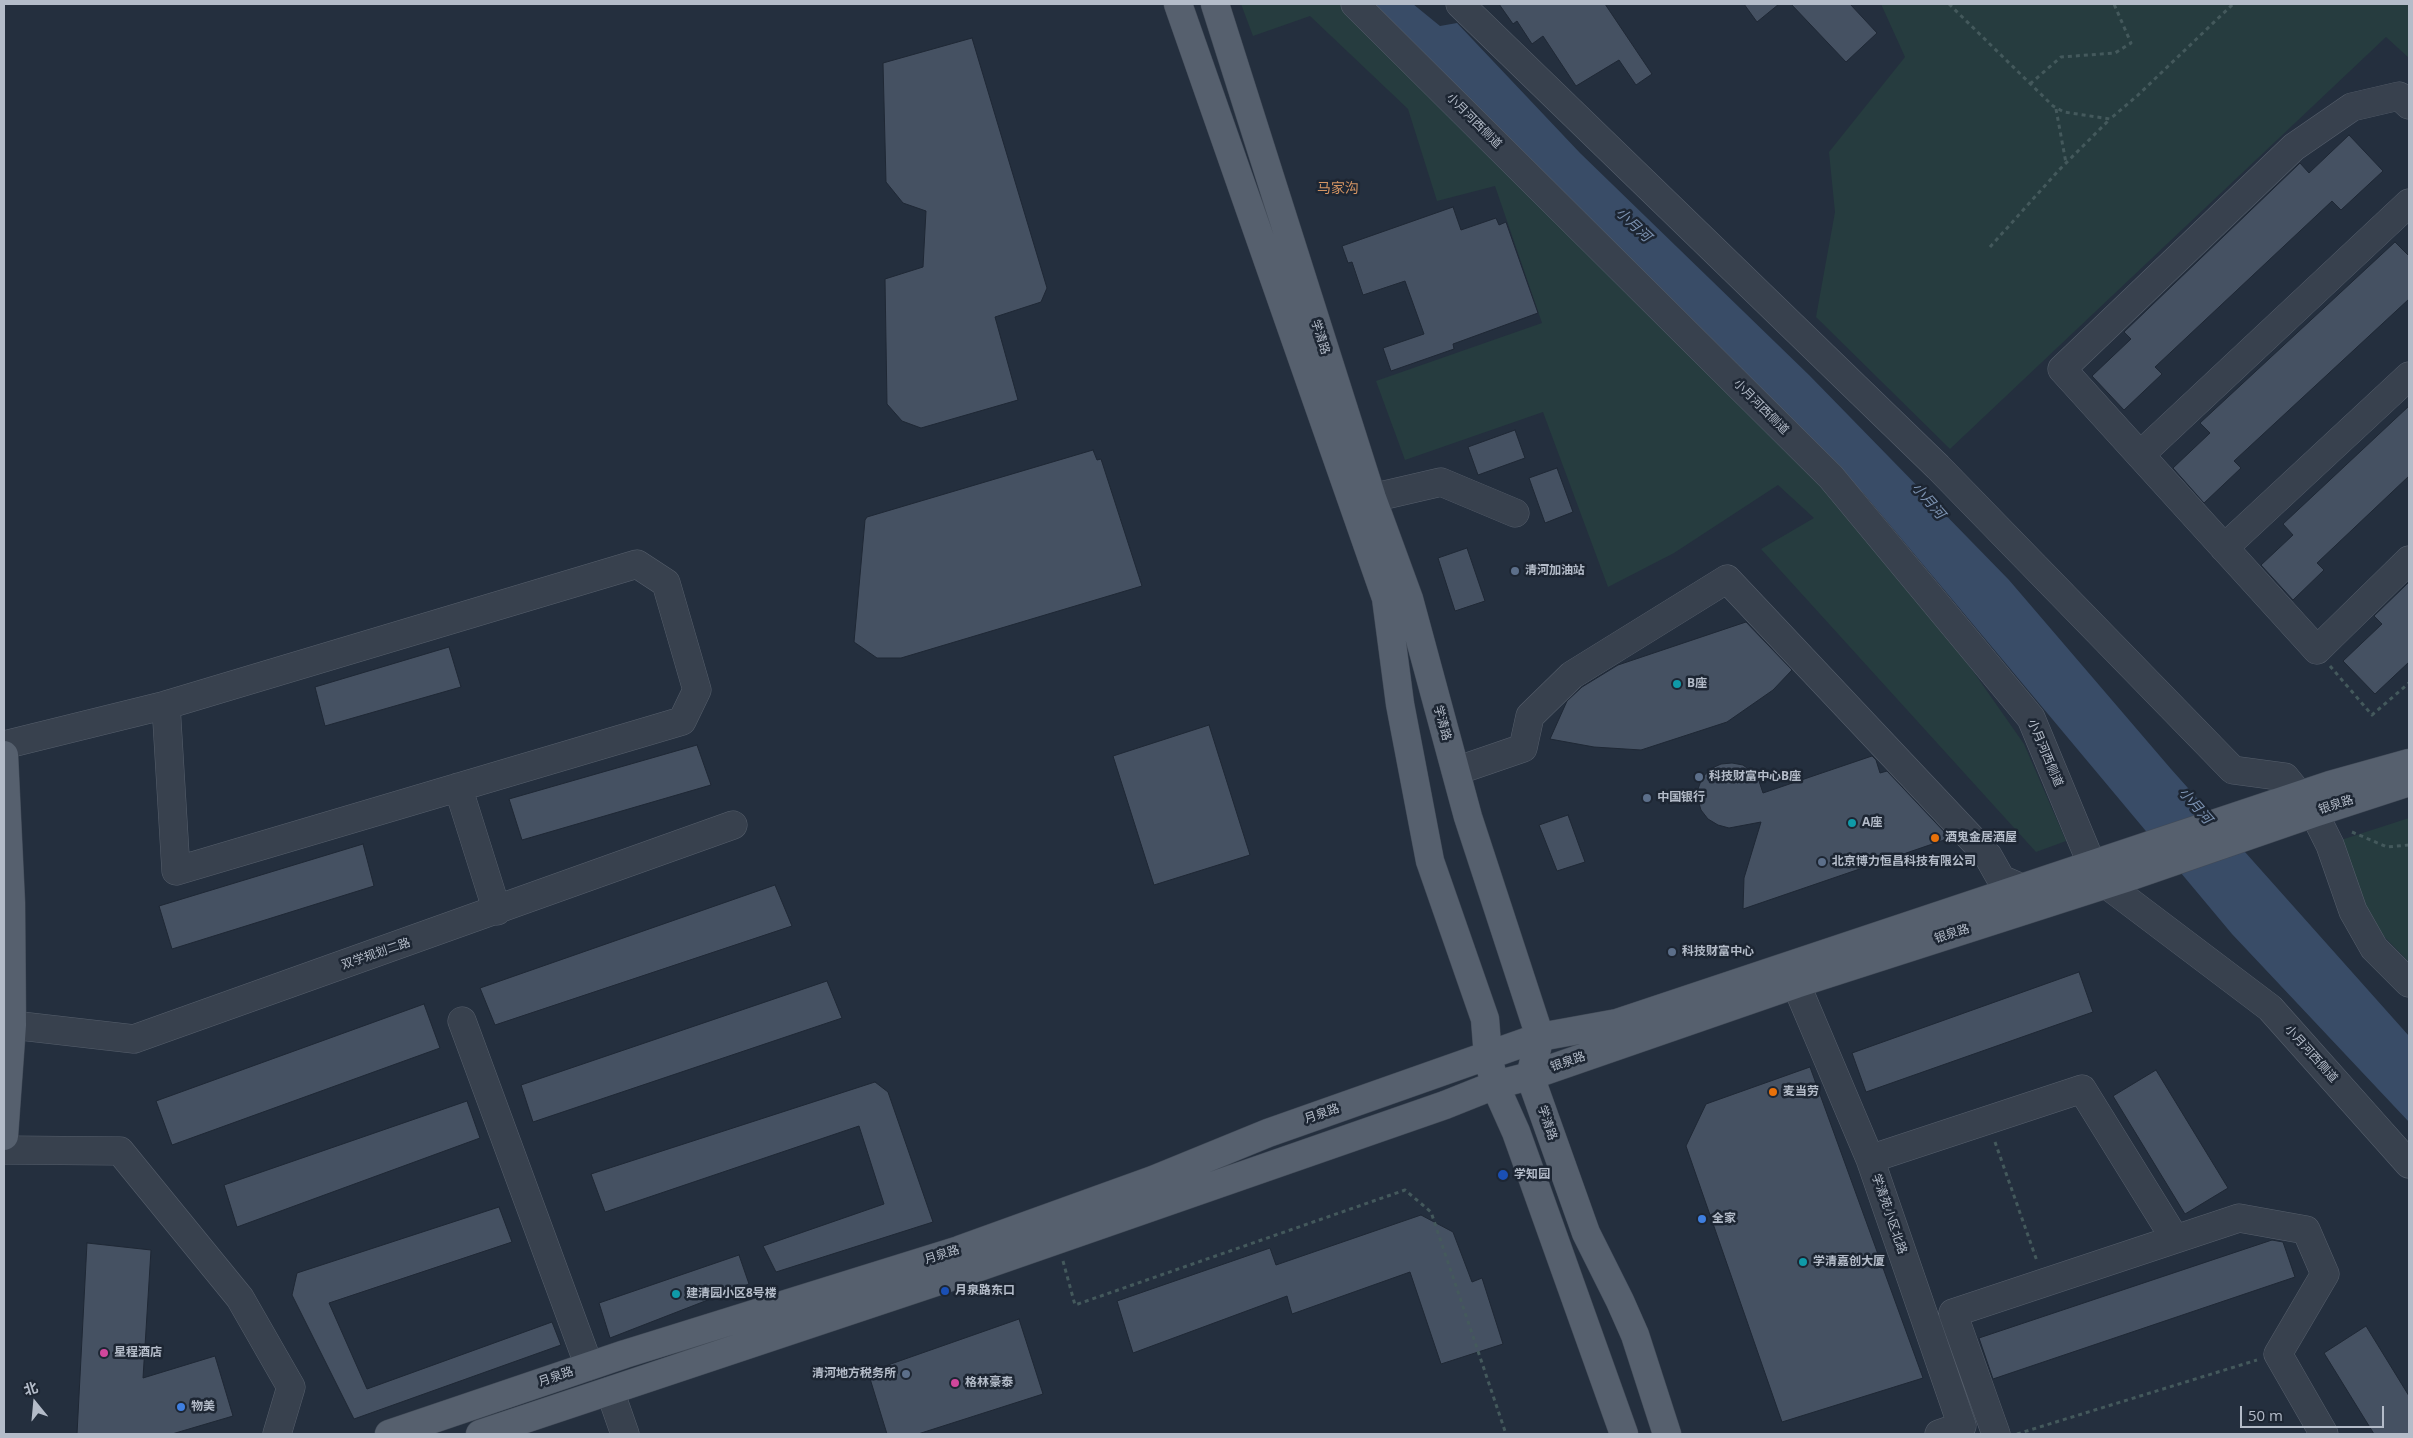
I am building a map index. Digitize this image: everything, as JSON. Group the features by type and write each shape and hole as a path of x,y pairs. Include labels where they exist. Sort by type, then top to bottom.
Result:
{"main road":[{"name":"学清路","path":"1178,4 1386,598 1400,704 1430,861 1485,1019 1488,1057 1494,1085 1516,1132 1624,1434"},
{"name":"学清路","path":"1215,4 1372,498 1409,599 1468,817 1540,1037"},
{"path":"4,755 11,903 12,1025 4,1136"},
{"name":"银泉路","path":"2297,807 2330,785 2409,763"},
{"name":"银泉路","path":"1494,1085 1530,1076 1796,984 2108,872 2297,807 2409,782"},
{"name":"银泉路","path":"1488,1057 1540,1037 1617,1023 2022,888 2108,872"},
{"path":"1530,1076 1540,1037"},
{"name":"月泉路","path":"389,1434 589,1366 959,1250 1153,1180 1268,1132 1488,1057"},
{"name":"学清路","path":"1530,1076 1586,1233 1635,1335 1667,1434"},
{"name":"月泉路","path":"480,1434 1058,1240 1444,1105 1494,1085"}],"street":[{"name":"小月河西侧道","path":"1355,4 1831,477 2031,718 2108,872 2270,1008 2409,1164"},
{"path":"1460,4 1938,467 2233,770 2285,777 2297,807 2330,845 2353,911 2374,948 2409,983"},
{"path":"2409,105 2399,96 2352,107 2294,147 2062,369 2317,650 2409,560"},
{"path":"2140,455 2409,202"},
{"path":"2224,548 2409,376"},
{"path":"1372,498 1441,482 1515,513"},
{"path":"4,745 166,705 637,564 666,583 697,690 682,721 176,871 166,705"},
{"path":"1456,771 1523,748 1530,716 1572,675 1727,579 1988,856 2001,880 2022,888"},
{"path":"458,787 497,911"},
{"name":"双学规划二路","path":"12,1025 134,1039 497,911 733,825"},
{"name":"学清苑小区北路","path":"1796,984 1870,1159 1950,1430"},
{"path":"462,1021 589,1366"},
{"path":"1870,1159 2082,1089 2175,1239"},
{"path":"4,1150 120,1152 240,1298 291,1387 277,1434"},
{"path":"1996,1434 1953,1313 2239,1218 2306,1230 2325,1274 2278,1354 2324,1434"},
{"path":"610,1391 625,1434"}],"path":[{"path":"1949,4 2056,108 2064,112 2110,119"},
{"path":"2030,84 2061,57 2115,53 2131,43 2114,4"},
{"path":"1990,247 2066,163 2110,119 2137,96 2233,4"},
{"path":"2056,108 2066,163"},
{"path":"2317,650 2372,716 2409,683"},
{"path":"2352,832 2387,847 2409,845"},
{"path":"1988,1120 2044,1283"},
{"path":"1058,1240 1075,1305 1405,1190 1432,1212 1506,1434"},
{"path":"2016,1434 2278,1354"}],"green space":[{"path":"1241,4 1340,4 1420,76 1842,507 1961,654 2024,744 2066,841 2036,852 1761,549 1814,518 1778,485 1674,553 1608,587 1543,412 1405,460 1376,381 1542,323 1495,186 1437,201 1408,109 1310,16 1253,36"},
{"path":"1881,4 2409,4 2409,58 2386,37 1950,449 1816,317 1835,212 1829,152 1905,57"},
{"path":"2409,818 2409,962 2372,924 2341,840"}],"water":[{"name":"小月河","path":"1372,4 1413,4 1440,26 1457,23 1580,153 1809,375 2009,580 2171,769 2409,1036 2409,1122 2232,934 1864,494 1516,151"}],"building":[{"path":"1499,4 1605,4 1652,74 1636,85 1619,60 1576,86 1543,36 1532,44 1517,21 1513,24"},
{"path":"1744,4 1779,4 1757,22"},
{"path":"1791,4 1850,4 1877,33 1846,62"},
{"path":"972,38 1047,288 1041,302 995,317 1018,400 921,428 902,421 887,404 885,279 923,267 926,211 903,203 886,182 883,63"},
{"path":"2349,135 2383,171 2341,210 2332,201 2155,367 2162,374 2124,410 2092,376 2131,339 2124,332 2300,163 2309,173"},
{"path":"1453,207 1461,230 1496,218 1499,225 1506,222 1538,313 1453,344 1454,349 1391,371 1383,348 1424,334 1405,281 1363,295 1352,262 1348,263 1342,246"},
{"path":"2395,242 2409,256 2409,299 2234,461 2241,468 2204,503 2173,468 2210,433 2200,423"},
{"path":"2409,406 2409,476 2317,563 2324,570 2293,600 2261,565 2293,535 2283,524"},
{"path":"1515,430 1525,458 1478,475 1468,447"},
{"path":"1093,450 1097,460 1101,459 1142,586 901,658 877,658 854,642 865,520 867,517"},
{"path":"1557,468 1573,512 1545,523 1529,478"},
{"path":"1467,548 1485,601 1455,611 1438,558"},
{"path":"2409,582 2409,662 2375,694 2343,661 2382,624 2374,616"},
{"name":"B座","path":"1746,622 1792,670 1773,690 1727,722 1641,750 1594,747 1550,739 1567,701 1582,687 1618,665"},
{"path":"449,647 461,687 325,726 315,687"},
{"path":"1209,725 1250,855 1154,885 1113,756"},
{"path":"697,745 711,785 522,840 509,799"},
{"name":"A座","path":"1872,756 1876,760 1880,773 1887,771 1950,838 1743,909 1744,878 1761,822 1729,828 1718,825 1708,819 1701,810 1698,800 1698,789 1702,778 1710,769 1721,764 1743,765 1759,781 1763,793"},
{"path":"1568,815 1585,862 1557,871 1539,825"},
{"path":"363,844 374,886 172,949 159,906"},
{"path":"775,885 792,926 495,1025 480,988"},
{"path":"2079,972 2093,1012 1866,1092 1852,1053"},
{"path":"827,981 842,1018 533,1122 521,1085"},
{"path":"424,1004 440,1048 172,1145 156,1101"},
{"name":"学清嘉创大厦","path":"1810,1067 1923,1378 1782,1422 1686,1146 1706,1104"},
{"path":"2156,1070 2228,1188 2185,1214 2113,1096"},
{"path":"875,1082 888,1092 933,1222 776,1272 763,1246 884,1204 859,1126 605,1212 591,1174"},
{"path":"467,1101 480,1138 237,1227 224,1185"},
{"path":"499,1207 512,1242 329,1303 367,1389 552,1322 561,1345 354,1419 292,1295 297,1273"},
{"path":"1421,1215 1453,1232 1472,1282 1482,1278 1503,1344 1441,1364 1410,1272 1292,1314 1287,1296 1133,1353 1117,1301 1270,1248 1276,1265"},
{"path":"2272,1240 2283,1242 2295,1277 1993,1379 1979,1338"},
{"path":"87,1243 151,1250 143,1378 215,1356 233,1416 172,1434 77,1434"},
{"name":"建清园小区8号楼","path":"739,1255 749,1284 610,1338 599,1303"},
{"name":"格林豪泰","path":"1019,1319 1043,1394 918,1434 887,1434 868,1372"},
{"path":"2366,1326 2409,1396 2409,1434 2374,1434 2324,1353"}],"place":[{"name":"清河加油站","path":"1515,571"},
{"name":"B座","path":"1677,684"},
{"name":"科技财富中心B座","path":"1699,777"},
{"name":"中国银行","path":"1647,798"},
{"name":"A座","path":"1852,823"},
{"name":"酒鬼金居酒屋","path":"1935,838"},
{"name":"北京博力恒昌科技有限公司","path":"1822,862"},
{"name":"科技财富中心","path":"1672,952"},
{"name":"麦当劳","path":"1773,1092"},
{"name":"学知园","path":"1503,1175"},
{"name":"全家","path":"1702,1219"},
{"name":"学清嘉创大厦","path":"1803,1262"},
{"name":"月泉路东口","path":"945,1291"},
{"name":"建清园小区8号楼","path":"676,1294"},
{"name":"星程酒店","path":"104,1353"},
{"name":"清河地方税务所","path":"906,1374"},
{"name":"格林豪泰","path":"955,1383"},
{"name":"物美","path":"181,1407"}],"district":[{"name":"马家沟","path":"1338,189"}]}
